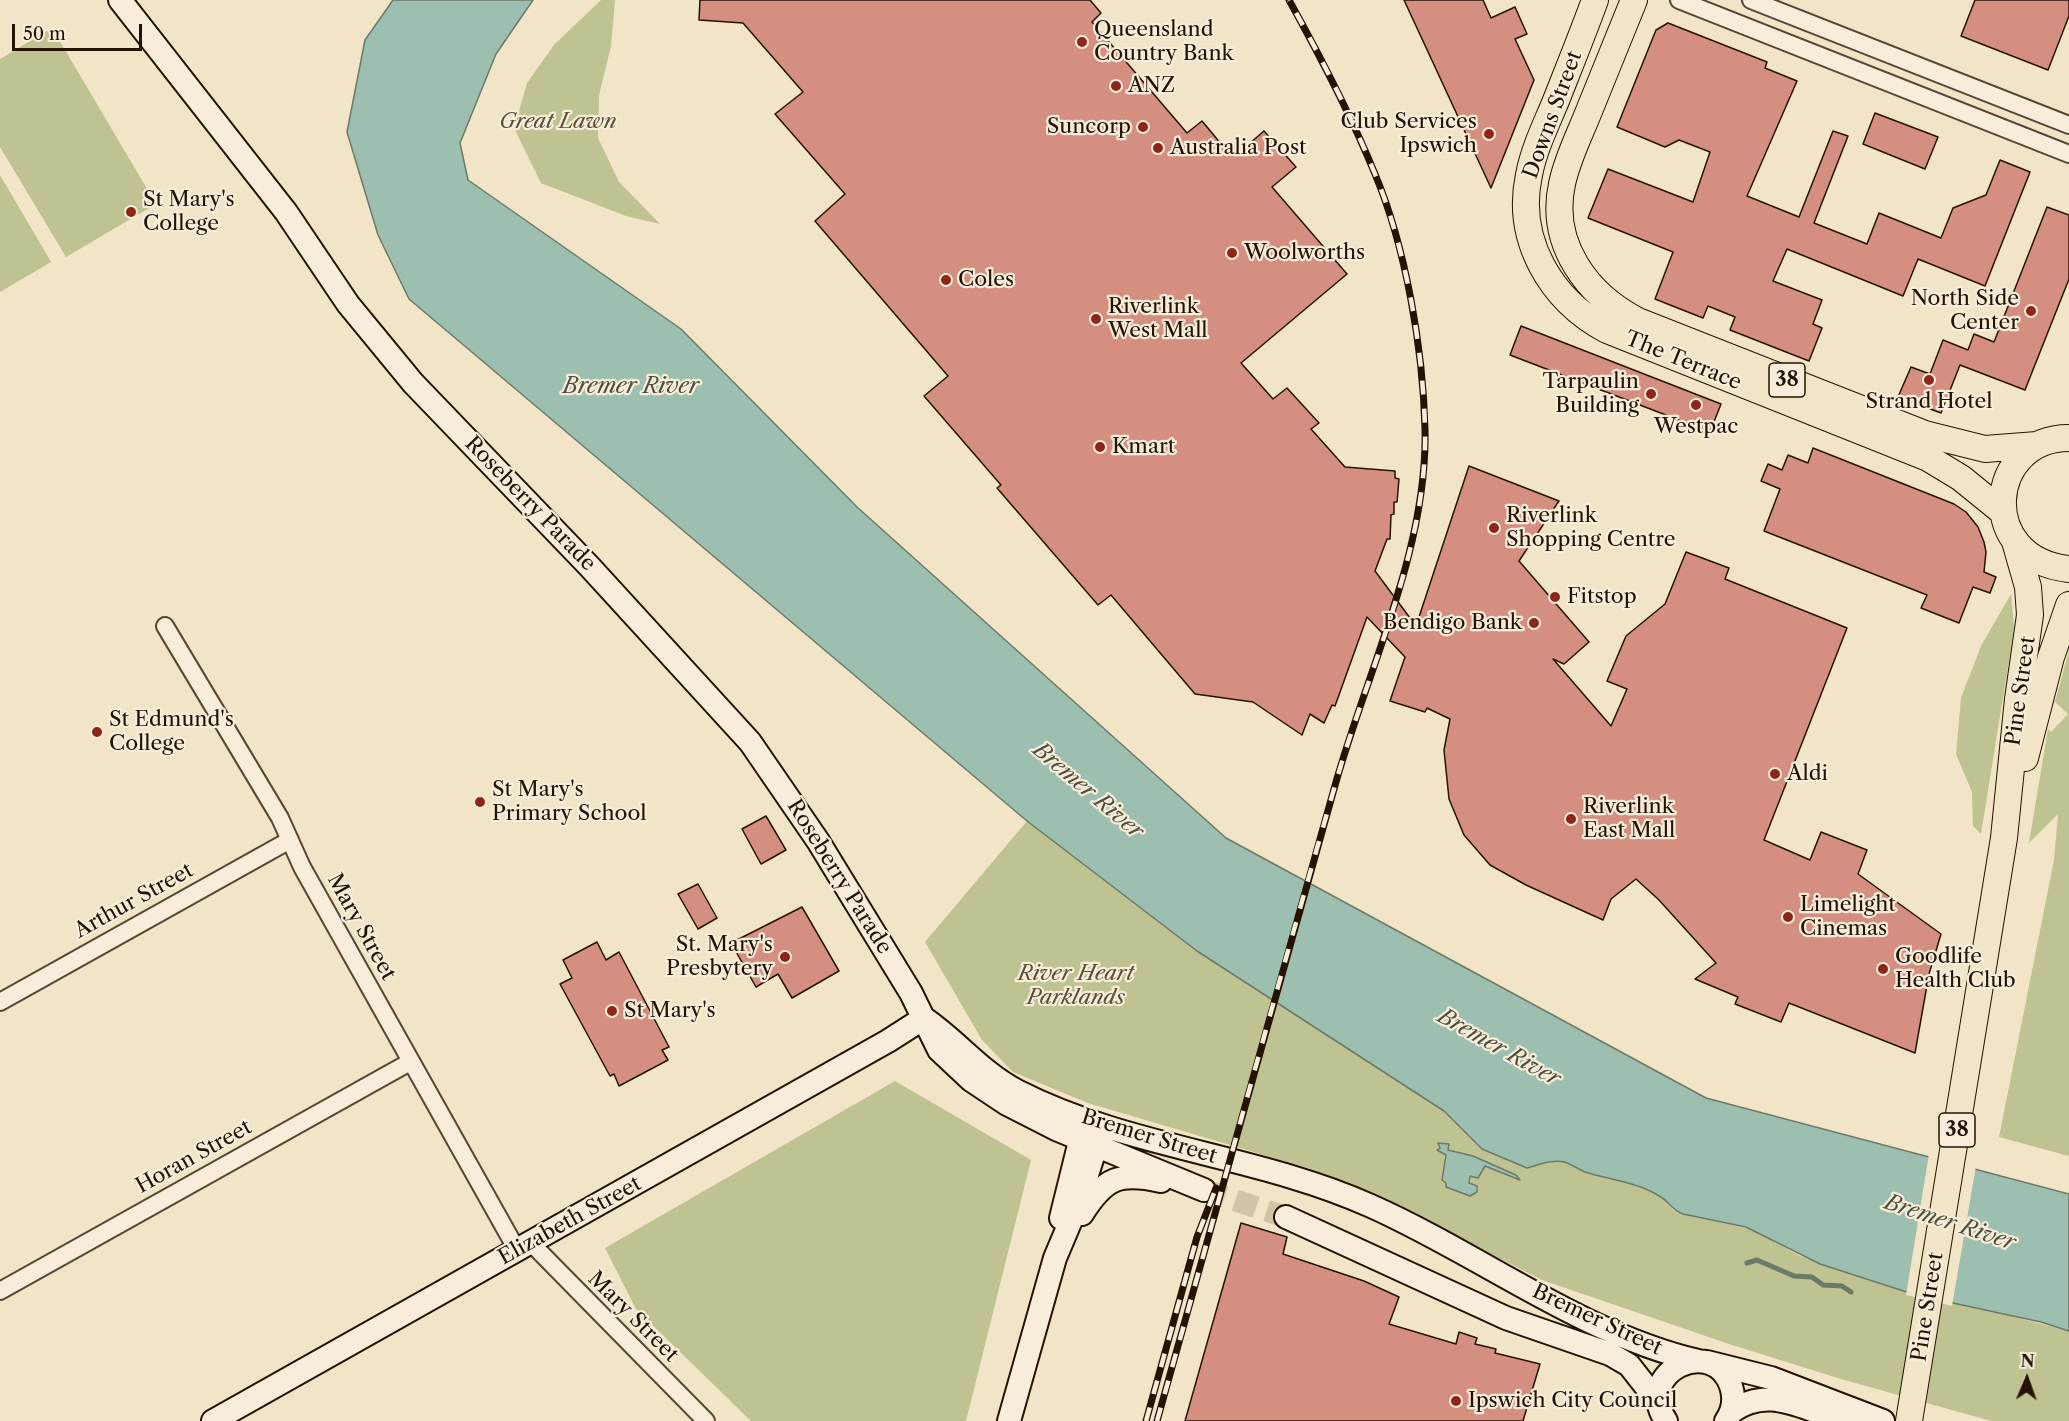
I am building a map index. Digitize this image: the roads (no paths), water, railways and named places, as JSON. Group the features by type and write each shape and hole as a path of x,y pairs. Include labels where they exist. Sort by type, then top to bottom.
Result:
{"main road":[{"name":"Downs Street","path":"1537,256 1527,203 1530,167 1595,0"},
{"name":"Downs Street","path":"1567,249 1560,210 1564,176 1634,0"},
{"path":"1537,256 1567,249"},
{"name":"The Terrace","path":"1567,249 1581,275 1598,294 1620,312 1638,321 1925,434 1977,448 2050,442"},
{"name":"The Terrace","path":"1537,256 1572,306 1607,330 1928,458 1961,478 2003,512"},
{"path":"2003,512 2010,473 2024,455 2050,442"},
{"name":"38","path":"2003,512 2008,531 2016,544"},
{"path":"2016,544 2037,560 2069,569"},
{"name":"Pine Street","path":"1909,1421 2004,838 2018,699 2030,615 2028,587 2016,544"},
{"name":"Pine Street","path":"2004,838 2051,657 2069,605"}],"street":[{"name":"Roseberry Parade","path":"120,0 285,212 348,304 413,383 589,566 750,742 818,841 924,1018"},
{"path":"1679,0 1844,66 2068,151"},
{"path":"1751,0 2069,125"},
{"path":"1844,66 1855,39"},
{"path":"1919,95 1929,69"},
{"path":"2050,442 2069,427"},
{"name":"Mary Street","path":"165,626 280,818 302,867 410,1062 524,1247 706,1421"},
{"name":"Arthur Street","path":"0,1002 290,840"},
{"name":"Bremer Street","path":"924,1018 954,1039 1000,1081 1202,1190 1140,1176 1123,1176 1107,1182 1093,1196 1055,1258"},
{"name":"Elizabeth Street","path":"213,1421 888,1041 924,1018"},
{"name":"Horan Street","path":"0,1291 410,1062"},
{"name":"Bremer Street","path":"1091,1131 1297,1179 1354,1199 1610,1329 1664,1352 1771,1378 1883,1421"},
{"path":"1009,1421 1055,1258 1065,1194 1091,1131"},
{"name":"Bremer Street","path":"1286,1217 1506,1318 1610,1354 1629,1365 1658,1412"},
{"path":"1658,1412 1659,1388 1666,1375 1677,1366 1703,1362 1723,1372 1730,1382 1734,1400 1729,1418"},
{"path":"1729,1418 1748,1401 1770,1398 1839,1419 1858,1421"}],"water":[{"name":"Bremer River","path":"393,0 533,0 496,54 460,143 468,180 681,329 857,507 1226,838 1706,1098 2069,1194 2069,1331 2041,1322 1916,1295 1820,1264 1746,1227 1683,1214 1661,1197 1643,1188 1585,1172 1564,1162 1550,1162 1527,1168 1482,1149 1444,1111 1197,951 1027,821 409,299 378,235 347,132 365,40"},
{"path":"1438,1143 1449,1144 1448,1150 1473,1156 1516,1175 1520,1180 1485,1166 1478,1178 1470,1176 1469,1183 1477,1186 1477,1192 1470,1196 1446,1187 1446,1183 1442,1180 1446,1155 1437,1150 1440,1148"}],"waterway":[{"path":"1747,1263 1757,1260 1794,1276 1812,1277 1823,1285 1842,1286 1851,1292"}],"tunnel":[{"path":"1204,1190 1286,1217"}],"railway":[{"path":"1157,1421 1336,782 1407,563 1417,518 1423,474 1425,429 1421,366 1411,299 1396,234 1375,174 1356,130 1289,0"},
{"path":"1146,1421 1197,1237 1216,1188"}],"place":[{"name":"Queensland Country Bank","path":"1082,42"},
{"name":"ANZ","path":"1116,86"},
{"name":"Suncorp","path":"1143,127"},
{"name":"Club Services Ipswich","path":"1489,134"},
{"name":"Australia Post","path":"1158,148"},
{"name":"St Mary's College","path":"131,212"},
{"name":"Woolworths","path":"1232,253"},
{"name":"Coles","path":"946,280"},
{"name":"North Side Center","path":"2031,311"},
{"name":"Riverlink West Mall","path":"1096,319"},
{"name":"Strand Hotel","path":"1929,380"},
{"name":"Tarpaulin Building","path":"1651,394"},
{"name":"Westpac","path":"1696,405"},
{"name":"Kmart","path":"1100,447"},
{"name":"Riverlink Shopping Centre","path":"1494,528"},
{"name":"Fitstop","path":"1555,597"},
{"name":"Bendigo Bank","path":"1534,623"},
{"name":"St Edmund's College","path":"97,732"},
{"name":"Aldi","path":"1775,774"},
{"name":"St Mary's Primary School","path":"480,802"},
{"name":"Riverlink East Mall","path":"1571,819"},
{"name":"Limelight Cinemas","path":"1788,917"},
{"name":"St. Mary's Presbytery","path":"785,957"},
{"name":"Goodlife Health Club","path":"1883,969"},
{"name":"St Mary's","path":"612,1011"},
{"name":"Ipswich City Council","path":"1456,1401"}],"park label":[{"name":"Great Lawn","path":"558,122"},
{"name":"River Heart Parklands","path":"1076,986"}]}
